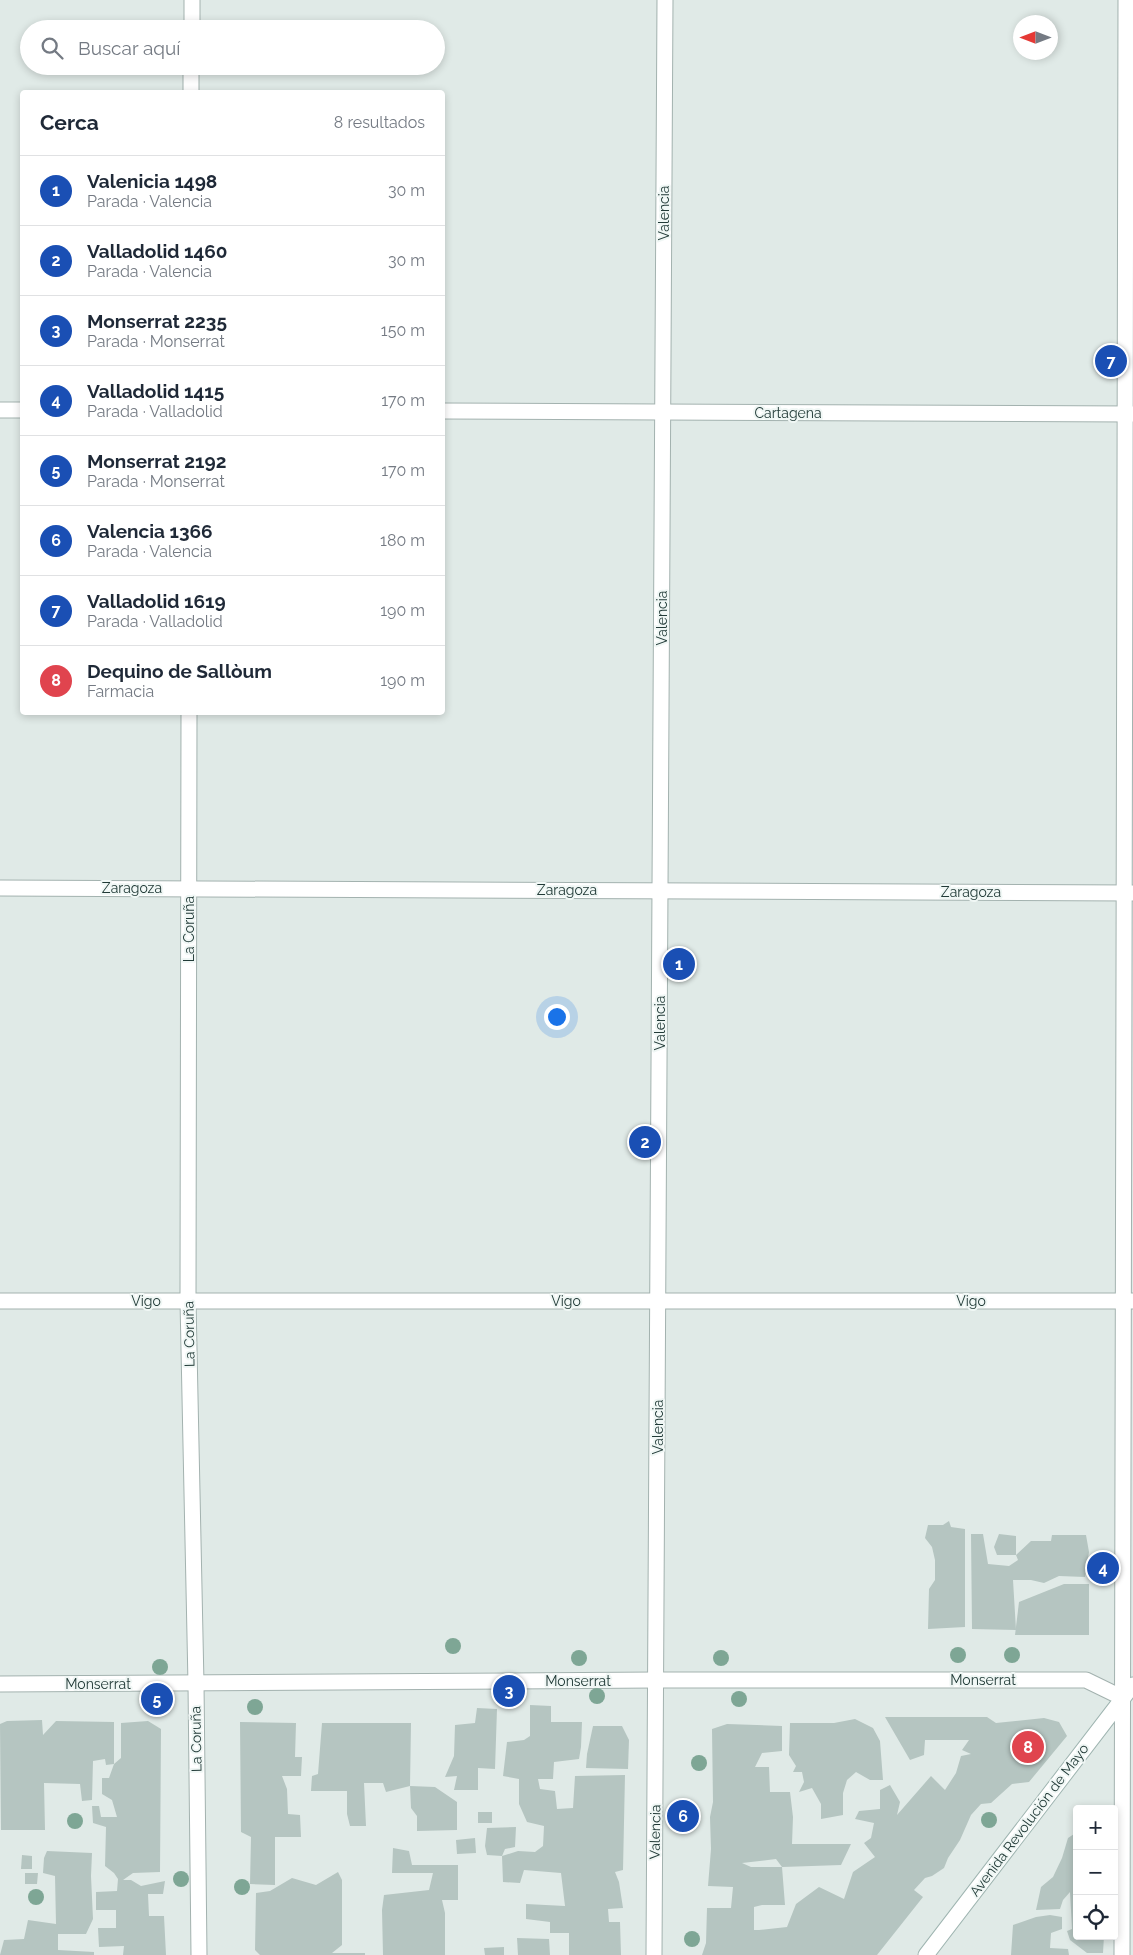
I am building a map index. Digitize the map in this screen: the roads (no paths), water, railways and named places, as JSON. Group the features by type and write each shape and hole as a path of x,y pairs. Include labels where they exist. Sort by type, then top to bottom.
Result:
{"street":[{"path":"192,0 192,20"},
{"name":"Valencia","path":"654,1955 666,0"},
{"path":"1122,1955 1128,1301 1129,893 1129,414 1126,0"},
{"path":"191,75 191,90"},
{"path":"0,410 20,410"},
{"name":"Cartagena","path":"445,411 1129,414"},
{"name":"La Coruña","path":"189,715 188,1301 196,1684 199,1955"},
{"name":"Zaragoza","path":"0,888 1129,893"},
{"name":"Vigo","path":"0,1301 1128,1301"},
{"name":"Monserrat","path":"0,1684 657,1680 1086,1680 1123,1698"},
{"name":"Avenida Revolución de Mayo","path":"926,1955 1133,1685"}],"place":[{"name":"Valladolid 1619","path":"1111,361"},
{"name":"Valenicia 1498","path":"679,964"},
{"name":"Valladolid 1460","path":"645,1142"},
{"name":"Valladolid 1415","path":"1103,1568"},
{"name":"Monserrat 2235","path":"509,1691"},
{"name":"Monserrat 2192","path":"157,1699"},
{"name":"Dequino de Sallòum","path":"1028,1747"},
{"name":"Valencia 1366","path":"683,1816"}]}
